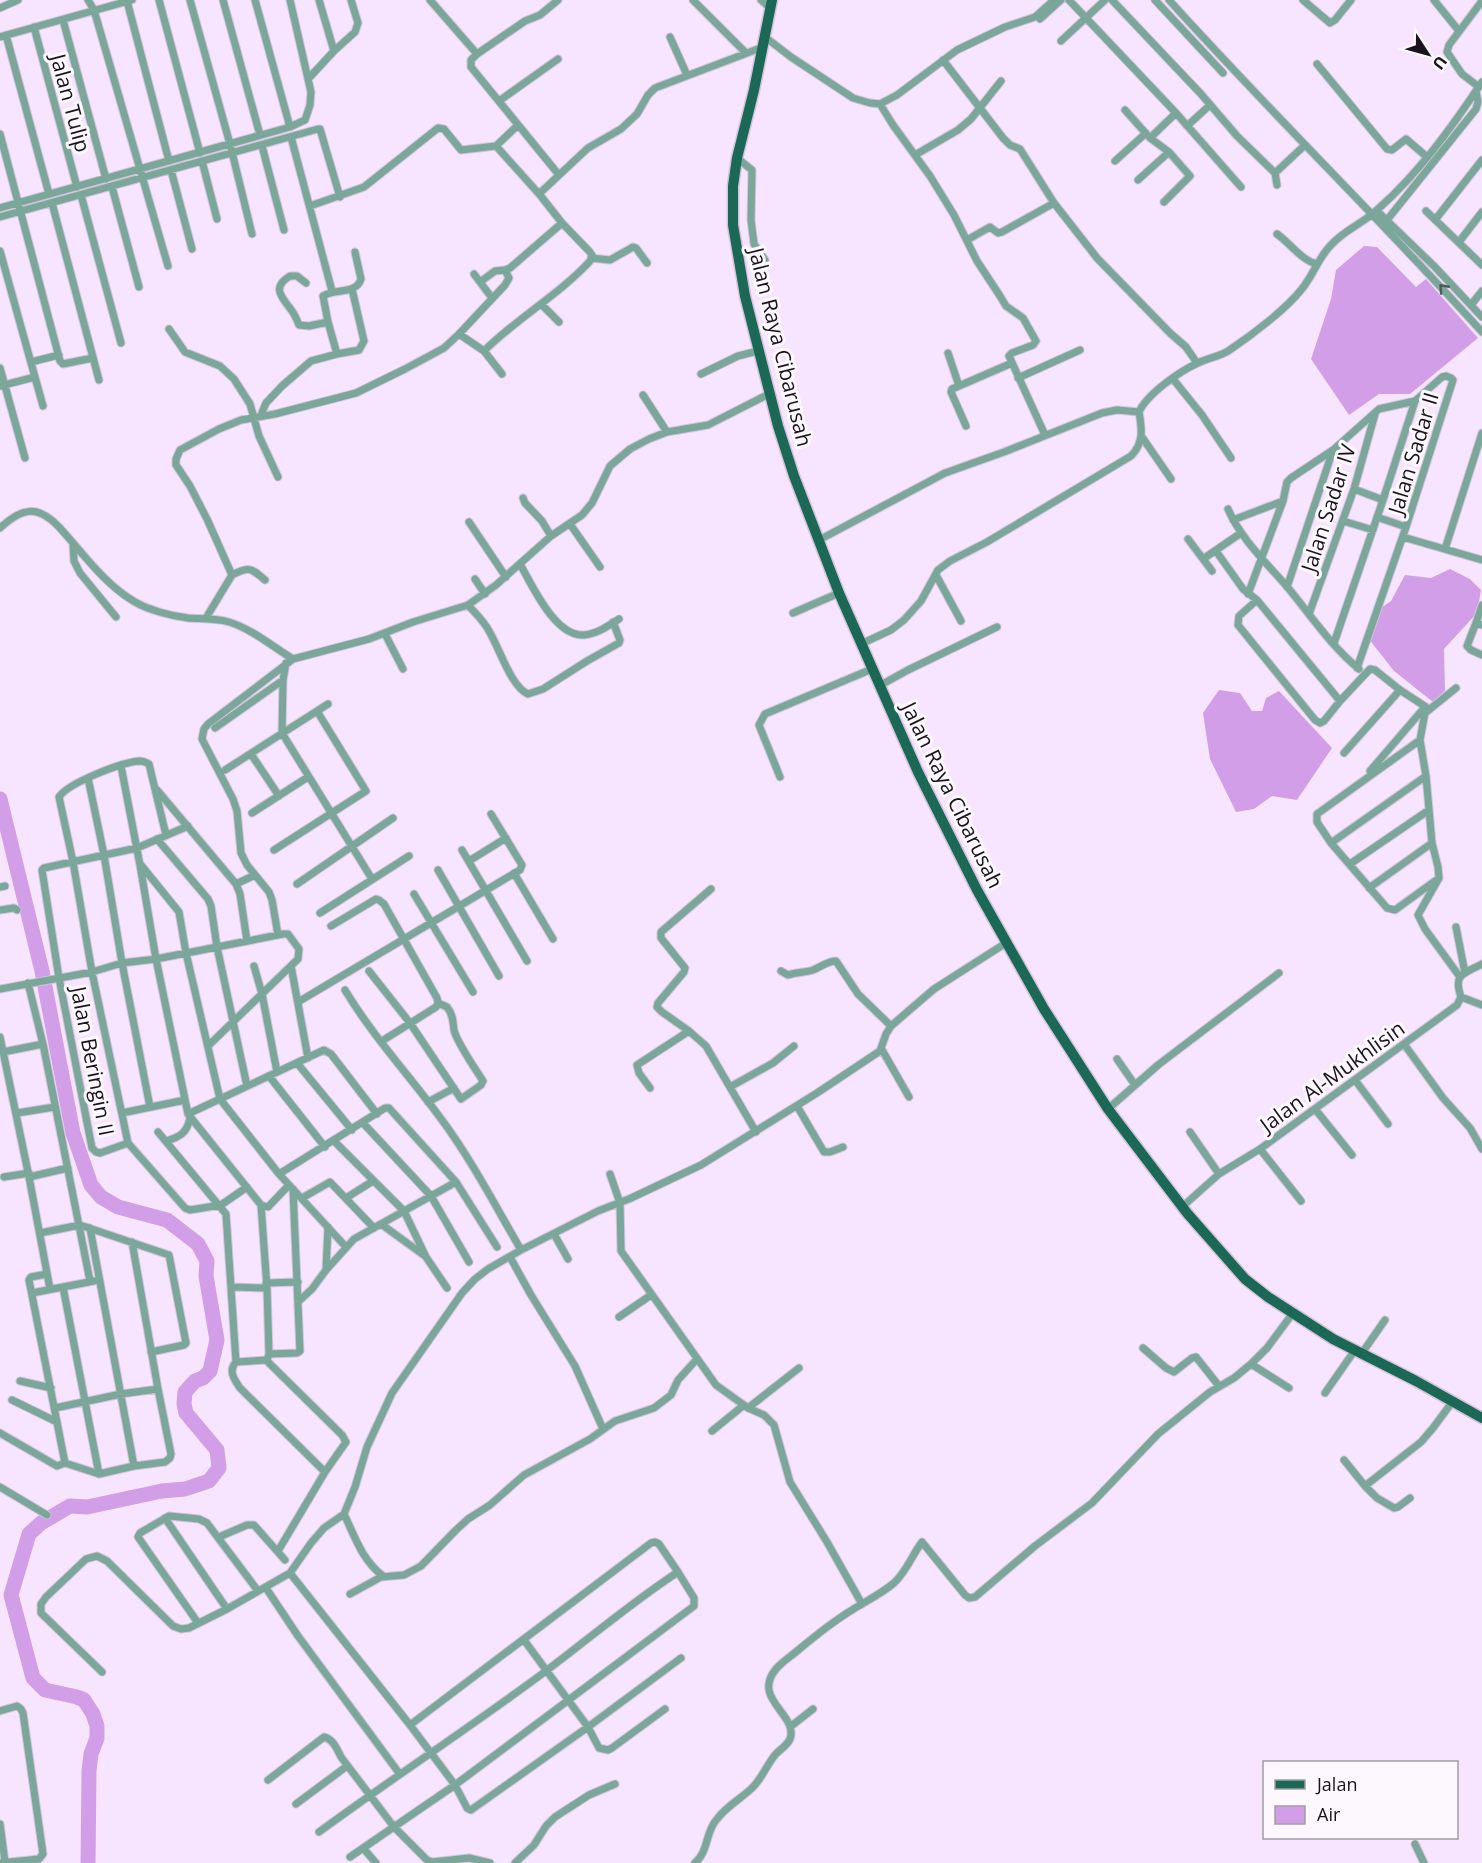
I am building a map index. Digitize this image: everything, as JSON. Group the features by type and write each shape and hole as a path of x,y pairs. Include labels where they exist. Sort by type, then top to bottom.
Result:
{"main road":[{"name":"Jalan Raya Cibarusah","path":"771,4 737,158 732,194 740,272 758,351 786,453 839,593 918,772 977,890 1058,1032 1108,1109 1182,1207 1245,1279 1333,1339 1482,1418"}],"street":[{"path":"0,8 18,0"},
{"path":"88,0 94,10 168,266"},
{"path":"159,0 200,153"},
{"path":"190,0 252,234"},
{"path":"223,0 260,135"},
{"path":"255,0 290,127"},
{"path":"0,208 200,153 290,127 305,120 311,92 290,0"},
{"path":"319,0 334,51"},
{"path":"308,79 358,27 351,0"},
{"path":"430,0 477,54"},
{"path":"558,0 540,15 525,21 477,54 471,60 471,67 559,175"},
{"path":"693,0 746,53"},
{"path":"761,0 771,4"},
{"path":"540,195 588,148 621,129 637,114 655,88 746,53 764,42 854,99 870,104 880,104 897,95 957,50 1035,17 1054,0"},
{"path":"1040,20 1060,0"},
{"path":"1069,0 1176,113 1241,187"},
{"path":"1061,41 1105,0"},
{"path":"1112,0 1201,94 1237,136 1275,173 1277,185"},
{"path":"1155,0 1222,73"},
{"path":"1169,0 1229,67 1375,213 1482,332"},
{"path":"1303,0 1330,23 1335,20 1350,0"},
{"path":"1434,0 1460,31"},
{"path":"48,194 3,36 94,10 129,1 169,161"},
{"path":"1479,2 1449,45 1447,54 1462,74 1479,87"},
{"path":"63,20 106,179"},
{"name":"Jalan Tulip","path":"34,27 77,187"},
{"path":"670,37 687,75"},
{"path":"499,101 558,59"},
{"path":"943,60 1003,138 1010,145 1020,149 1054,203 1097,258 1170,333 1186,346 1197,363"},
{"path":"1317,64 1387,149 1392,150 1405,139 1427,157"},
{"path":"915,155 958,130 980,108 1001,81"},
{"path":"1171,479 1142,437 1139,412 1147,400 1197,363 1230,350 1287,305 1303,288 1333,242 1375,213 1403,186 1479,87"},
{"path":"1387,220 1476,109 1479,102 1479,87"},
{"path":"880,104 954,214 977,261 1006,306 1023,318 1035,338 1034,345 1009,356 1045,435"},
{"path":"1187,126 1210,105"},
{"path":"1125,110 1148,135 1169,152 1190,176 1164,202"},
{"path":"1115,161 1176,113"},
{"path":"310,206 368,185 438,128 444,129 462,150 496,146 518,124"},
{"path":"0,217 320,129 340,197"},
{"path":"0,134 60,361 63,364 93,358"},
{"path":"291,136 332,291"},
{"path":"1275,173 1305,145"},
{"path":"262,146 284,230"},
{"path":"496,146 589,251 591,258"},
{"path":"1138,180 1169,152"},
{"path":"737,158 752,170 751,220 754,244 765,260"},
{"path":"1436,220 1482,160"},
{"path":"202,161 217,219"},
{"path":"171,170 192,249"},
{"path":"112,187 139,287"},
{"path":"81,195 122,343"},
{"path":"52,203 99,380"},
{"path":"967,240 990,227 1002,232 1054,203"},
{"path":"1426,211 1482,265"},
{"path":"1459,242 1482,212"},
{"path":"1375,213 1387,220 1482,317"},
{"path":"480,282 495,271 510,268 562,223"},
{"path":"1277,234 1306,261 1317,264"},
{"path":"591,258 611,259 633,247 647,263"},
{"path":"0,251 43,406"},
{"path":"338,354 323,296 332,291 357,287 361,279 355,252"},
{"path":"484,351 504,332 523,320 585,266 591,258"},
{"path":"1429,273 1435,267"},
{"path":"232,575 207,519 176,465 180,450 230,424 356,393 444,348 508,282 509,278 505,270"},
{"path":"474,274 492,298"},
{"path":"306,283 297,276 290,276 281,283 280,294 298,325 309,326 328,322"},
{"path":"261,416 266,403 311,361 359,350 364,341 352,289"},
{"path":"1471,305 1482,291"},
{"path":"541,304 559,322"},
{"path":"169,329 185,352 193,357 214,363 230,373 250,404 252,417 278,477"},
{"path":"459,334 484,351 502,374"},
{"path":"1018,378 1080,350"},
{"path":"701,374 738,356 758,351"},
{"path":"948,353 959,386"},
{"path":"31,362 59,355"},
{"path":"966,426 951,392 952,389 1012,363"},
{"path":"0,368 2,385 25,458"},
{"name":"Jalan Sadar II","path":"1248,594 1283,501 1287,482 1333,450 1381,408 1414,401 1442,377 1448,376 1453,380 1406,528 1357,668"},
{"path":"2,385 35,377"},
{"path":"1173,379 1232,458"},
{"path":"278,935 269,892 247,865 239,848 238,818 233,799 202,739 204,729 208,724 290,661 385,634 413,622 468,605 506,577 551,536 588,509 607,470 614,461 630,449 667,432 708,425 769,394"},
{"path":"643,395 667,432"},
{"path":"1334,643 1414,401"},
{"path":"819,540 945,473 1102,413 1117,410 1139,412"},
{"name":"Jalan Sadar IV","path":"1309,614 1354,489 1376,412"},
{"path":"1445,549 1482,434"},
{"path":"861,644 891,630 904,620 921,601 936,574 950,561 987,542 1125,460 1135,452 1142,437"},
{"path":"1287,586 1333,450"},
{"path":"1354,489 1383,500"},
{"path":"524,498 525,503 542,521 551,536"},
{"path":"1233,520 1283,501"},
{"path":"1228,508 1241,533 1262,560 1357,668 1375,670 1425,710"},
{"path":"0,528 19,513 41,512 54,521 114,586 134,601 148,608 182,617 231,622 245,629 290,661"},
{"path":"1377,517 1406,528"},
{"path":"1343,521 1373,530"},
{"path":"469,522 506,577"},
{"path":"570,524 600,567"},
{"path":"1203,559 1241,533"},
{"path":"1403,537 1482,560"},
{"path":"1188,539 1212,571"},
{"path":"73,543 74,561 80,573 116,617"},
{"path":"1216,551 1243,589 1257,600 1340,701"},
{"path":"468,605 490,632 513,677 528,694 543,689 619,643 616,621 599,631 583,635 563,629 520,564"},
{"path":"206,618 232,575 248,568 265,580"},
{"path":"936,574 961,621"},
{"path":"475,579 485,594"},
{"path":"793,613 839,593"},
{"path":"1257,600 1239,616 1238,625 1315,720 1320,723 1324,721 1369,670"},
{"path":"1482,605 1479,624 1467,646 1482,654"},
{"path":"879,686 998,627"},
{"path":"385,634 403,669"},
{"path":"290,661 283,680 282,733 372,879"},
{"path":"780,777 759,725 765,714 872,669"},
{"path":"215,728 283,680"},
{"path":"1363,779 1425,710 1456,688"},
{"path":"1344,753 1400,690"},
{"path":"225,770 328,704"},
{"path":"1425,710 1420,740 1432,843 1439,878 1418,915 1425,929 1462,975"},
{"path":"273,850 366,790 317,711"},
{"path":"1420,740 1317,813 1317,822 1387,908 1395,910 1439,878"},
{"path":"251,754 279,796"},
{"path":"166,836 155,788 148,764 145,762 140,761 121,766 88,778 59,797 92,972 128,1143 185,1208 190,1210 221,1206 247,1187"},
{"path":"121,766 156,958 189,1116 188,1128 183,1134 166,1141"},
{"path":"1332,843 1426,776"},
{"path":"252,813 308,777"},
{"path":"88,778 150,1107"},
{"path":"155,788 236,884 240,894 247,941"},
{"path":"1350,864 1429,810"},
{"path":"298,1002 520,870 522,865 491,814"},
{"path":"297,884 393,818"},
{"path":"57,978 42,870 137,848 188,826"},
{"path":"469,861 506,838"},
{"path":"157,839 210,903 247,1086"},
{"path":"1369,888 1432,843"},
{"path":"462,850 527,961"},
{"path":"320,913 409,856"},
{"path":"140,865 179,912 186,953 220,1100 279,1174 346,1247"},
{"path":"438,870 499,976"},
{"path":"514,873 553,939"},
{"path":"236,884 255,874"},
{"path":"711,889 660,934 685,968 657,1007 706,1046 756,1132"},
{"path":"414,894 473,992"},
{"path":"331,926 378,899 384,904 435,993 438,1003"},
{"path":"0,910 14,908 17,910"},
{"path":"1456,927 1462,975"},
{"path":"0,989 92,972 122,963 288,934 299,949 299,957 208,1046"},
{"path":"102,1672 40,1610 46,1597 86,1559 97,1556 107,1561 174,1626 184,1629 227,1609 290,1573 324,1528 344,1514 367,1447 392,1393 462,1293 482,1274 521,1250 598,1211 701,1165 756,1132 877,1053 891,1026 945,981 1006,943"},
{"path":"780,971 788,975 836,961 858,994 891,1026"},
{"path":"1482,964 1462,975 1457,982 1461,998 1482,1005"},
{"path":"254,966 262,994 277,1072"},
{"path":"291,966 308,1058"},
{"path":"369,971 410,1023 461,1099 483,1082 454,1030 453,1018 446,1006 438,1003"},
{"path":"1108,1109 1158,1065 1279,973"},
{"name":"Jalan Beringin II","path":"57,978 94,1150 100,1153 128,1143"},
{"path":"30,983 90,1281"},
{"path":"345,990 360,1014 468,1158 521,1250"},
{"name":"Jalan Al-Mukhlisin","path":"1182,1207 1219,1174 1260,1149 1355,1080 1457,1005 1461,998"},
{"path":"382,1041 438,1003"},
{"path":"650,1088 639,1073 638,1064 689,1031"},
{"path":"0,1037 17,1113 50,1289"},
{"path":"3,1052 43,1044"},
{"path":"1404,1044 1443,1098 1470,1128 1482,1149"},
{"path":"730,1088 773,1063 794,1046"},
{"path":"881,1048 909,1097"},
{"path":"189,1116 322,1050 329,1053 377,1114"},
{"path":"1117,1059 1135,1085"},
{"path":"297,1063 351,1130"},
{"path":"269,1076 325,1147"},
{"path":"1355,1080 1388,1124"},
{"path":"428,1102 454,1088"},
{"path":"122,1113 185,1100"},
{"path":"797,1106 824,1152 843,1147"},
{"path":"17,1113 55,1107"},
{"path":"279,1174 385,1108 391,1109 456,1182 497,1247"},
{"path":"1315,1109 1352,1155"},
{"path":"189,1116 261,1205 268,1363 345,1440 278,1551"},
{"path":"363,1123 431,1196 469,1262"},
{"path":"1190,1131 1219,1174"},
{"path":"158,1132 226,1214 236,1362 232,1373 240,1388 325,1472"},
{"path":"334,1141 404,1211 426,1257 447,1288"},
{"path":"1260,1149 1301,1201"},
{"path":"4,1177 68,1168"},
{"path":"610,1174 620,1203 621,1251 716,1385 746,1407 764,1415 774,1425 790,1482 862,1604"},
{"path":"346,1197 373,1181"},
{"path":"302,1198 328,1182 377,1226 426,1257"},
{"path":"299,1302 359,1235 456,1182"},
{"path":"261,1205 268,1207 291,1187"},
{"path":"236,1362 299,1353 299,1302 291,1187"},
{"path":"40,1233 80,1225 170,1256 186,1342 184,1345 151,1352"},
{"path":"326,1270 328,1227"},
{"path":"90,1228 134,1466"},
{"path":"554,1234 568,1259"},
{"path":"0,1434 57,1466 65,1463 99,1474 165,1461 171,1457 132,1242"},
{"path":"510,1257 575,1366 603,1429"},
{"path":"47,1274 30,1278 65,1463"},
{"path":"32,1293 100,1280"},
{"path":"232,1287 298,1282"},
{"path":"63,1287 99,1474"},
{"path":"619,1317 651,1295"},
{"path":"696,1863 705,1851 713,1824 726,1809 752,1789 774,1756 789,1740 790,1727 773,1702 770,1693 772,1675 777,1668 825,1627 888,1588 903,1574 922,1542 965,1595 969,1598 975,1597 1092,1503 1154,1438 1197,1402 1251,1364 1267,1348 1293,1313"},
{"path":"1325,1393 1385,1320"},
{"path":"1143,1348 1174,1372 1192,1358 1196,1358 1219,1386"},
{"path":"350,1594 383,1576 404,1575 421,1566 455,1531 490,1505 524,1474 590,1439 621,1419 639,1415 654,1408 670,1395 678,1380 697,1359"},
{"path":"1251,1364 1289,1388"},
{"path":"712,1431 799,1368"},
{"path":"20,1381 51,1388"},
{"path":"55,1408 158,1389"},
{"path":"12,1400 57,1422"},
{"path":"1365,1486 1421,1442 1453,1401"},
{"path":"1344,1460 1365,1486 1391,1507 1398,1507 1410,1498"},
{"path":"0,1487 47,1515"},
{"path":"344,1514 369,1563 383,1576"},
{"path":"198,1623 138,1537 140,1533 165,1518 173,1516 203,1521 219,1537 298,1636 399,1773"},
{"path":"165,1518 227,1609"},
{"path":"219,1537 252,1524 285,1560"},
{"path":"350,1857 455,1785 568,1700 694,1605 694,1598 659,1544 651,1543 410,1725"},
{"path":"319,1832 399,1773 432,1754 546,1671 645,1594 678,1572"},
{"path":"290,1573 432,1754 455,1785 467,1808 474,1809 681,1658"},
{"path":"524,1640 588,1727 597,1746 608,1750 665,1709"},
{"path":"0,1711 17,1706 23,1713 43,1854 39,1859 2,1862 0,1824"},
{"path":"790,1727 813,1709"},
{"path":"268,1780 324,1737 328,1738 394,1827 427,1860 432,1862 469,1858 490,1863"},
{"path":"296,1804 347,1766"},
{"path":"514,1863 534,1845 546,1826 555,1817 589,1795 615,1784"},
{"path":"1415,1844 1424,1863"},
{"path":"363,1848 376,1863"}],"water":[{"path":"1364,246 1377,247 1416,287 1426,279 1478,338 1410,394 1379,394 1349,415 1311,359 1331,299 1336,270"},
{"path":"1450,569 1470,579 1481,590 1477,613 1444,649 1445,691 1433,702 1394,671 1368,638 1378,610 1391,601 1405,575 1431,578"},
{"path":"1219,690 1240,693 1252,711 1262,711 1266,698 1279,691 1332,748 1297,800 1272,796 1254,809 1236,812 1210,759 1203,713"}],"waterway":[{"path":"0,799 42,971 73,1133 91,1185 101,1197 118,1207 167,1220 198,1244 207,1261 206,1276 217,1340 210,1371 203,1378 195,1381 185,1392 184,1404 186,1413 217,1450 219,1468 209,1481 185,1489 162,1491 87,1507 70,1506 41,1523 29,1534 11,1595 33,1678 45,1690 84,1700 97,1726 97,1738 91,1754 89,1771 88,1863"}]}
